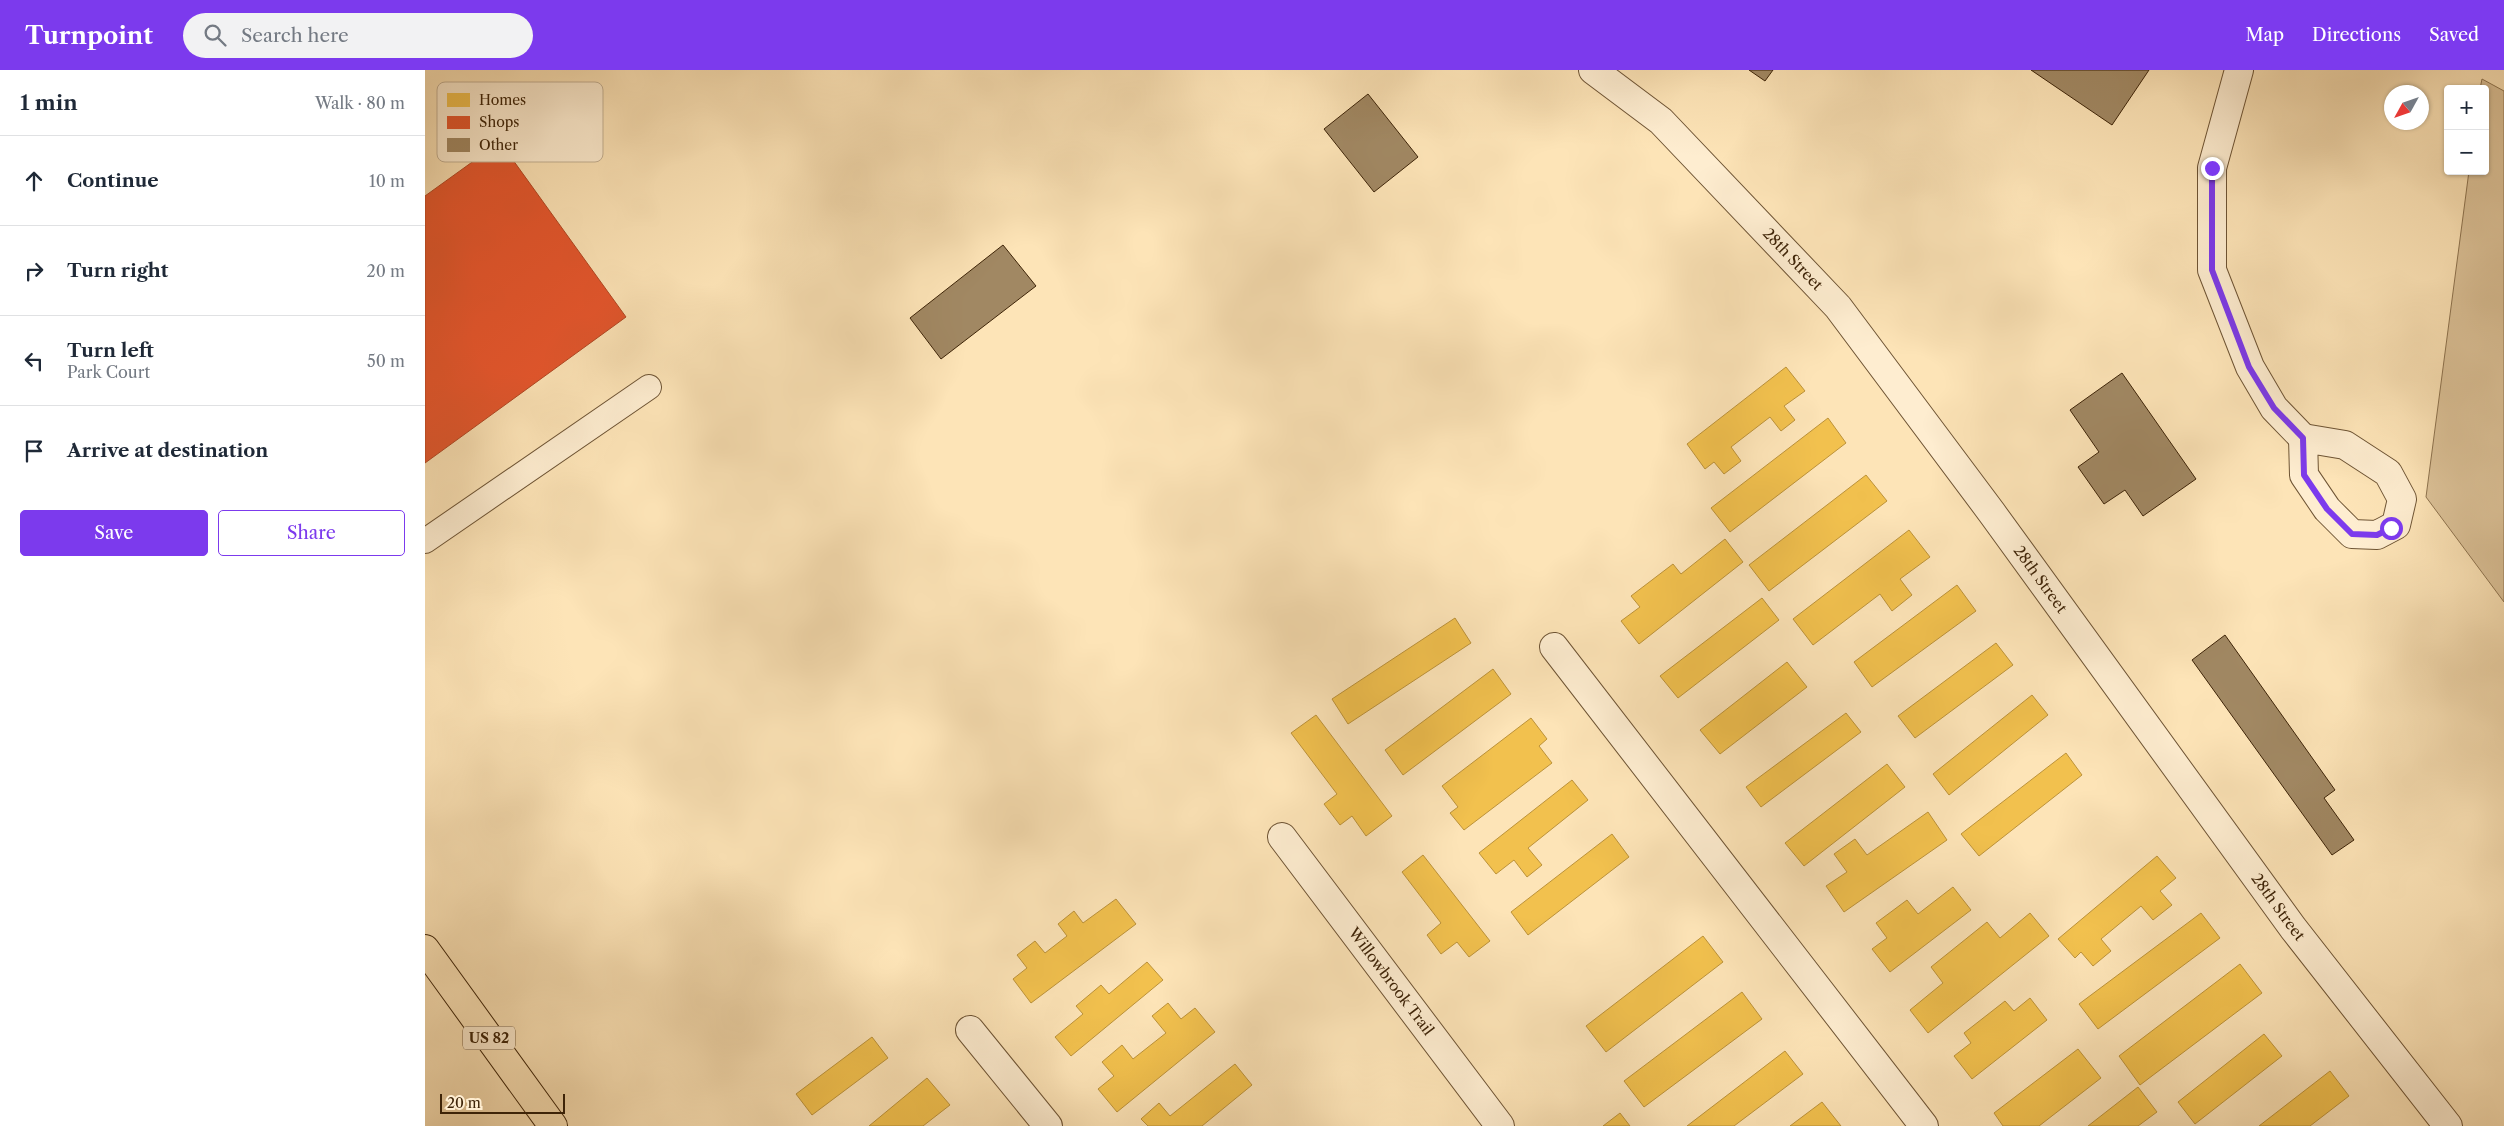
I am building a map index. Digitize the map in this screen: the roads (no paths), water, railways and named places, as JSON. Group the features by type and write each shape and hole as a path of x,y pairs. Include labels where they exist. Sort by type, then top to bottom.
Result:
{"highway":[{"name":"US 82","path":"425,949 553,1126"}],"street":[{"name":"28th Street","path":"1593,70 1661,121 1839,307 1992,513 2293,928 2448,1126"},
{"path":"2239,70 2212,168 2212,270 2249,367 2274,408 2303,438"},
{"path":"1554,647 1924,1126"},
{"name":"Willowbrook Trail","path":"1282,837 1500,1126"},
{"path":"970,1030 1048,1126"}],"lane":[{"path":"425,541 649,387"}]}
